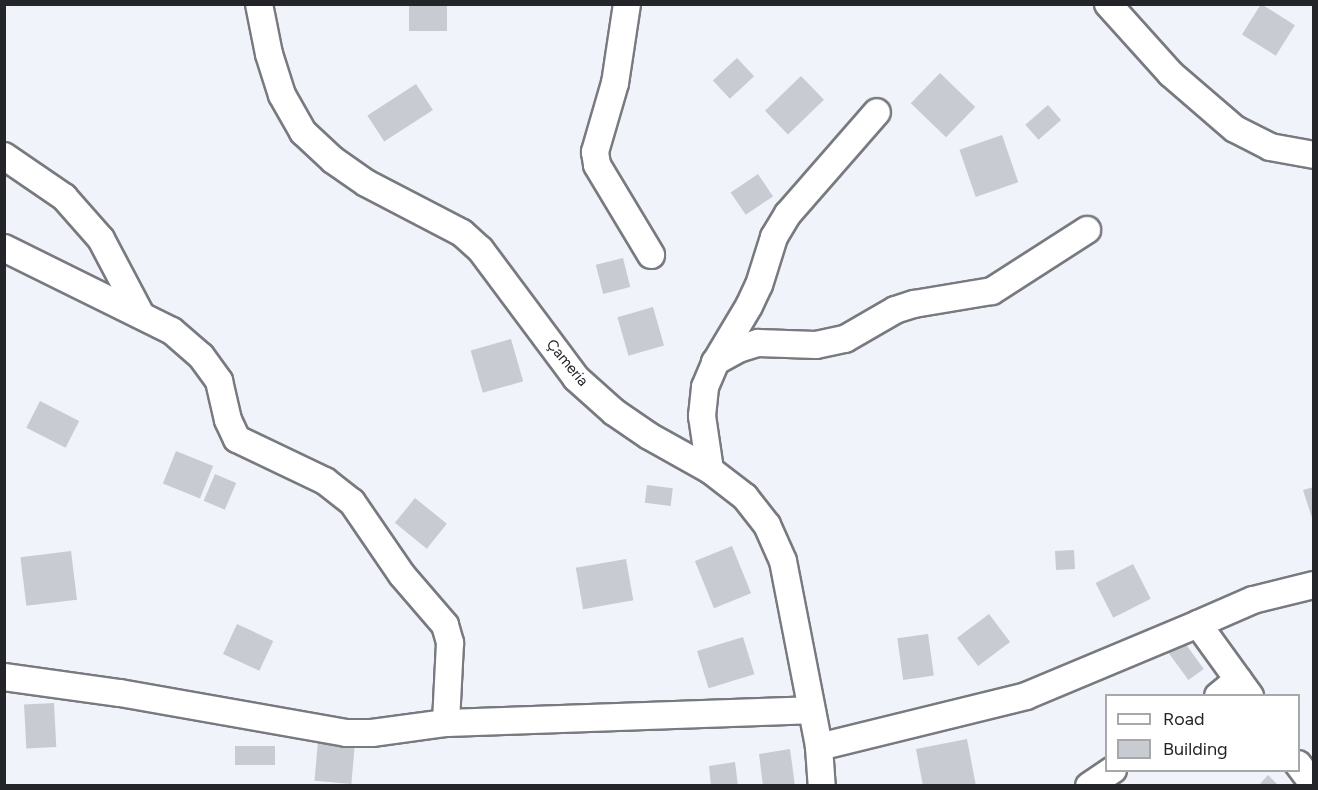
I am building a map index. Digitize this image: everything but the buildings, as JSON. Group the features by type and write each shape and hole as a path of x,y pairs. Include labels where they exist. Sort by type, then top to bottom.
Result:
{"street":[{"name":"Çameria","path":"259,4 269,54 282,95 303,132 333,160 366,183 462,233 480,249 576,378 614,412 649,436 710,470 745,496 767,525 783,561 819,747 822,786"},
{"path":"627,4 615,83 596,152 597,165 651,255"},
{"path":"1108,4 1171,74 1235,129 1270,147 1314,155"},
{"path":"710,470 702,416 705,387 715,363 749,306 759,285 774,237 788,214 877,112"},
{"path":"4,156 64,197 101,239 141,315"},
{"path":"715,363 738,349 758,343 816,345 845,339 895,310 914,304 992,291 1087,230"},
{"path":"4,248 172,331 201,356 219,381 228,420 237,438 325,481 352,502 367,520 402,575 445,626 450,643 446,723"},
{"path":"819,747 1026,696 1253,600 1314,585"},
{"path":"1198,624 1244,688 1224,694"},
{"path":"4,677 120,693 346,733 372,733 446,723 811,710"},
{"path":"1300,765 1314,785"},
{"path":"1089,786 1111,772"}]}
